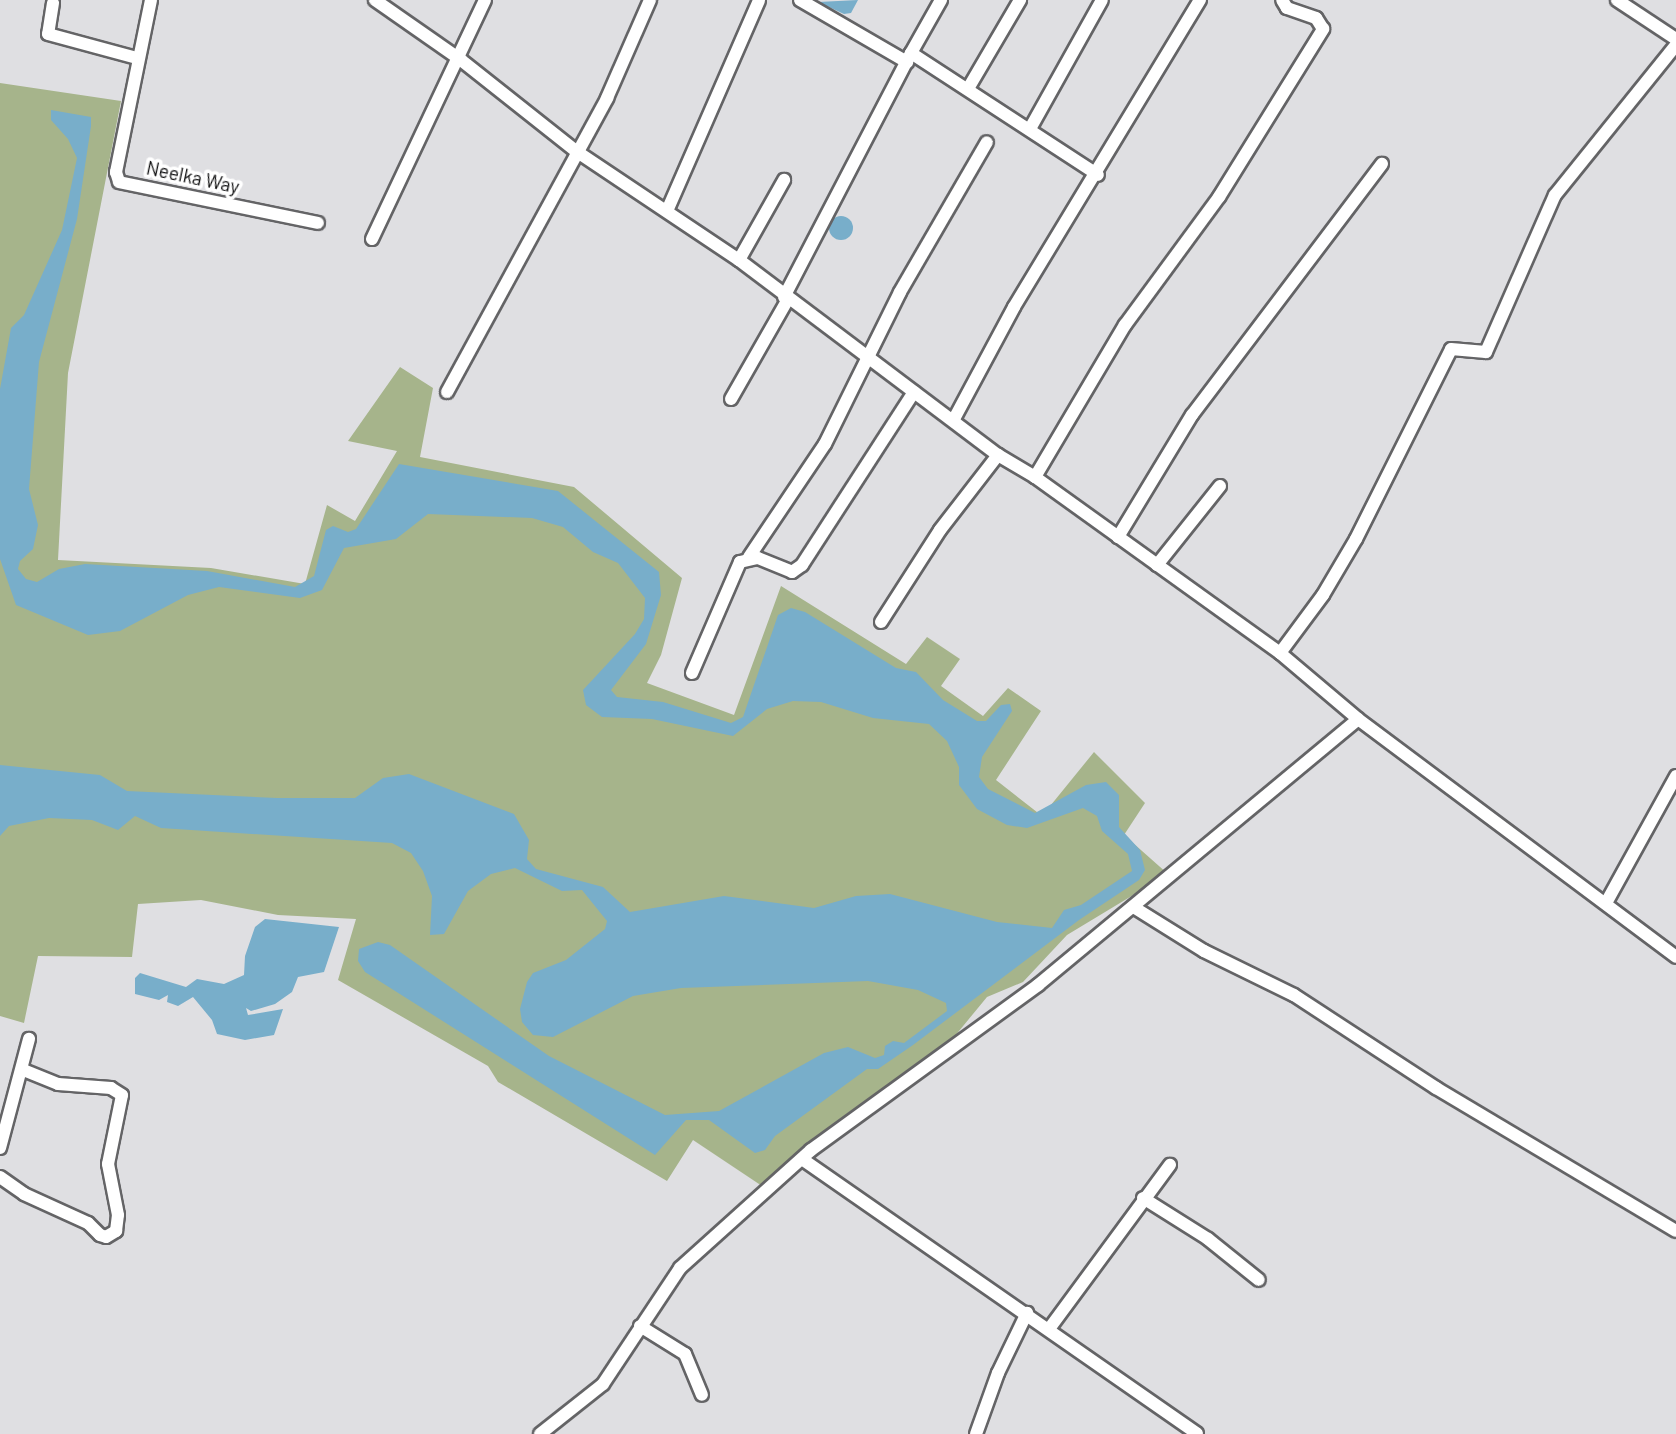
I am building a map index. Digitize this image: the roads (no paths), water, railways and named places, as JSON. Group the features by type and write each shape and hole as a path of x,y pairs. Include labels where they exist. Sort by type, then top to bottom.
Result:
{"street":[{"name":"Neelka Way","path":"151,0 137,58 116,172 120,181 318,223"},
{"path":"375,0 461,60 576,151 739,260 786,298 868,355 914,393 954,419 998,455 1035,477 1280,653 1358,719 1676,957"},
{"path":"372,239 461,60 485,0"},
{"path":"447,392 607,98 650,0"},
{"path":"667,211 759,0"},
{"path":"800,0 968,87 1031,127 1098,175"},
{"path":"731,399 941,0"},
{"path":"968,87 1020,0"},
{"path":"1031,127 1102,0"},
{"path":"1035,477 1125,325 1220,197 1323,29 1316,18 1287,8 1282,0"},
{"path":"1622,1 1676,39"},
{"path":"954,419 1014,307 1098,175 1193,2"},
{"path":"53,3 48,34 137,58"},
{"path":"1280,653 1323,595 1356,539 1451,349 1486,352 1555,195 1676,45"},
{"path":"692,673 740,562 749,557 825,443 868,355 987,142"},
{"path":"1118,537 1192,415 1382,164"},
{"path":"739,260 784,180"},
{"path":"749,557 792,572 802,565 914,393"},
{"path":"881,622 940,530 998,455"},
{"path":"1157,565 1220,486"},
{"path":"540,1434 603,1384 680,1268 802,1159 1135,908 1358,719"},
{"path":"1606,903 1676,776"},
{"path":"1135,908 1204,951 1294,995 1436,1088 1676,1231"},
{"path":"0,1149 23,1070 29,1039"},
{"path":"0,1177 88,1223 100,1235 111,1236 116,1231 118,1215 108,1164 122,1095 111,1088 58,1084 23,1070"},
{"path":"802,1159 1027,1313 1197,1434"},
{"path":"1049,1329 1143,1198 1170,1165"},
{"path":"1143,1198 1208,1238 1259,1280"},
{"path":"976,1434 998,1373 1027,1313"},
{"path":"640,1325 685,1354 702,1395"}],"water":[{"path":"858,0 851,13 844,14 818,2"},
{"path":"51,110 91,117 91,126 77,219 39,362 29,489 38,525 33,549 20,561 18,569 26,579 37,582 59,569 85,564 207,571 295,587 314,576 326,530 333,526 348,532 356,529 399,464 558,491 659,572 661,595 646,644 611,690 617,697 663,702 731,723 743,717 778,615 791,608 805,612 896,668 916,672 943,700 977,721 986,721 1001,705 1010,704 1012,711 982,757 979,777 988,789 1035,813 1086,785 1106,782 1119,795 1119,827 1140,850 1145,870 1139,880 1079,920 913,1045 878,1069 867,1069 775,1136 765,1150 755,1153 709,1120 686,1120 655,1155 365,972 358,961 359,949 378,942 390,945 549,1056 665,1115 719,1111 824,1053 848,1047 875,1058 884,1055 885,1046 893,1041 904,1043 947,1011 946,1003 918,990 868,981 681,988 633,996 553,1037 533,1035 522,1022 520,1009 527,982 533,973 566,960 605,929 607,921 582,890 562,891 515,868 491,874 468,891 444,934 430,935 432,896 423,871 411,853 392,843 161,828 135,816 118,830 92,820 49,818 9,826 0,836 0,765 100,775 127,791 277,798 355,798 383,778 409,774 514,814 529,840 527,859 536,869 603,887 630,912 724,896 814,908 856,896 890,894 997,922 1052,928 1064,910 1081,905 1132,871 1128,854 1102,831 1097,816 1083,808 1027,828 1007,825 977,809 959,785 959,767 947,741 929,724 873,718 821,702 793,701 767,709 733,736 652,719 602,717 586,705 583,690 635,634 644,619 645,598 618,563 593,552 563,527 532,518 428,514 396,539 344,548 322,590 300,598 219,587 188,595 120,631 88,635 16,605 0,559 0,389 11,328 24,315 62,230 77,158 68,139 51,120"},
{"path":"841,216 852,223 853,228 846,239 841,240 830,233 829,228 836,217"},
{"path":"265,919 339,927 324,972 298,977 292,992 275,1004 251,1011 246,1008 248,1015 283,1009 274,1035 245,1040 217,1034 212,1020 193,997 178,1006 167,1002 168,995 159,1000 135,994 135,978 140,973 186,987 197,979 224,984 244,975 245,956 255,927"}]}
